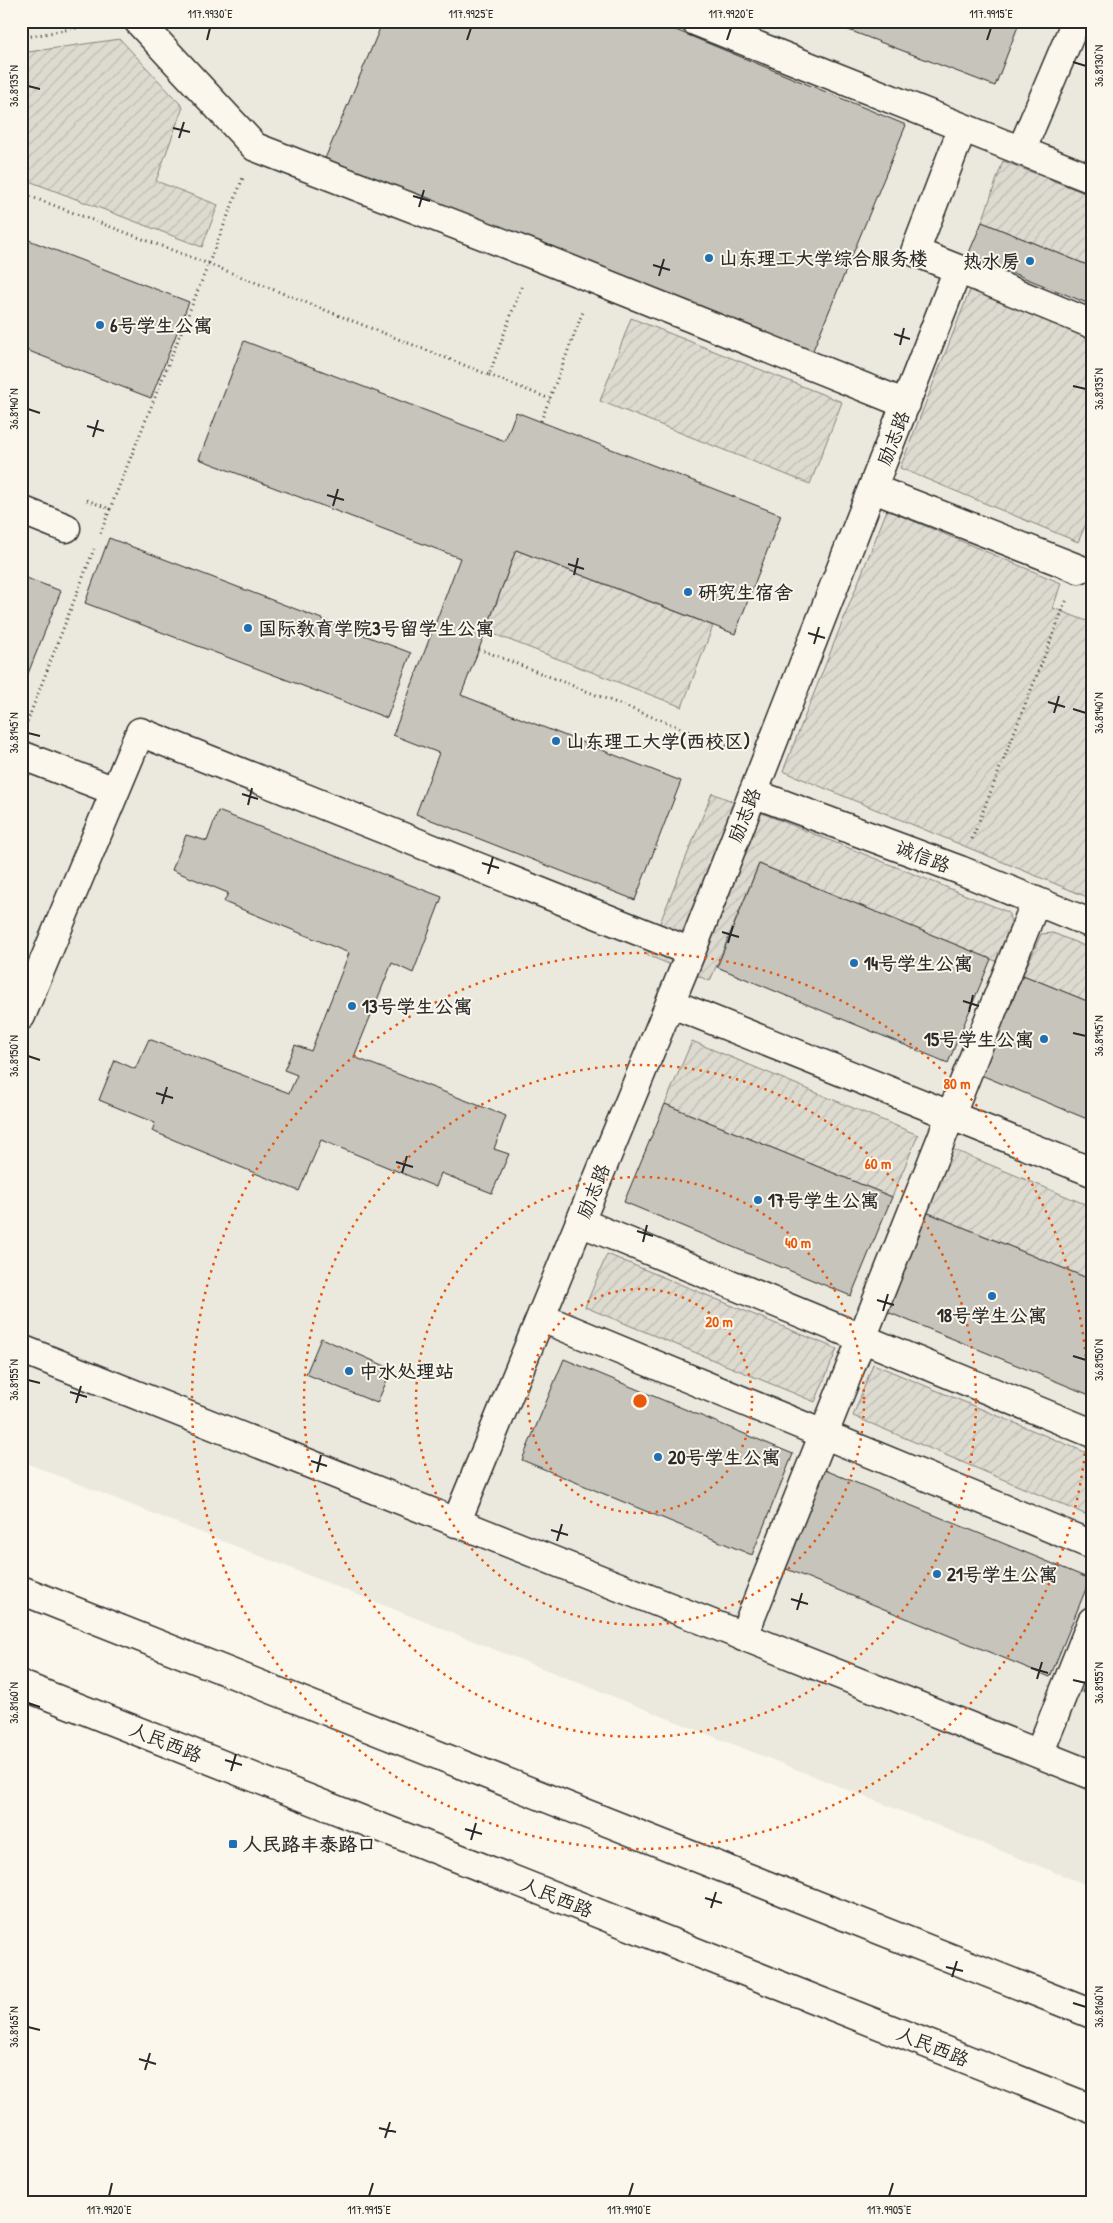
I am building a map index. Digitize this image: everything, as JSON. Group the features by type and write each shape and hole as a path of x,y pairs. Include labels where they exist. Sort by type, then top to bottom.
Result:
{"street":[{"path":"138,21 255,147 534,255 906,404"},
{"path":"696,21 962,129 1092,179"},
{"path":"1021,151 1076,21"},
{"path":"962,129 915,252 1092,324"},
{"name":"励志路","path":"456,1523 542,1318 691,952 874,489 958,269"},
{"path":"874,489 1079,569"},
{"path":"21,510 66,528"},
{"path":"21,1016 140,732 691,952"},
{"path":"21,755 115,791"},
{"name":"诚信路","path":"753,793 960,870 1092,924"},
{"path":"743,1637 1036,901"},
{"path":"670,1002 1092,1172"},
{"path":"580,1222 1092,1433"},
{"path":"542,1318 1092,1545"},
{"path":"21,1349 1092,1775"},
{"path":"21,1590 1092,2014"},
{"path":"1039,1754 1092,1621"},
{"name":"人民西路","path":"21,1685 1092,2109"}],"path":[{"path":"21,38 111,21"},
{"path":"110,510 255,147"},
{"path":"21,193 209,264 550,399"},
{"path":"489,375 534,255"},
{"path":"541,421 595,280"},
{"path":"26,723 97,541 66,528"},
{"path":"960,870 1079,569"},
{"path":"479,649 765,761"}],"shaded area":[{"name":"山东理工大学(西校区)","path":"21,21 1092,21 1092,1887 21,1461"},
{"path":"120,39 183,107 156,181 218,205 202,247 21,178 21,53"},
{"path":"1003,161 1092,196 1092,267 982,222"},
{"path":"972,285 1092,335 1092,510 1078,542 900,468"},
{"path":"631,318 842,402 810,484 600,401"},
{"path":"887,510 1061,583 1053,608 1092,623 1092,899 783,771"},
{"path":"516,550 713,626 682,707 486,631"},
{"path":"712,793 1008,912 1012,925 998,962 759,864 710,981 647,955"},
{"path":"1053,933 1092,949 1092,1003 1023,975 1041,934"},
{"path":"692,1041 918,1135 892,1197 665,1104"},
{"path":"952,1149 1092,1207 1092,1280 926,1212"},
{"path":"607,1254 837,1349 815,1402 585,1307"},
{"path":"873,1364 1092,1455 1092,1517 853,1416"}],"building":[{"name":"山东理工大学综合服务楼","path":"383,21 654,21 906,125 811,355 324,161"},
{"path":"825,21 1020,21 995,86"},
{"name":"热水房","path":"982,222 1092,267 1092,305 968,255"},
{"name":"6号学生公寓","path":"21,237 189,302 151,398 21,348"},
{"name":"研究生宿舍","path":"244,341 505,441 516,412 781,515 735,634 516,550 461,695 681,781 635,900 416,814 439,753 393,735 460,558 199,459"},
{"name":"国际教育学院3号留学生公寓","path":"109,538 411,653 387,718 85,603"},
{"path":"21,576 61,591 21,691"},
{"name":"13号学生公寓","path":"218,811 442,897 413,973 392,963 354,1057 506,1116 494,1149 509,1154 492,1193 441,1173 436,1187 321,1140 299,1191 152,1131 155,1123 99,1100 115,1060 135,1069 149,1039 289,1093 297,1075 284,1070 295,1045 311,1051 349,953 224,902 228,893 172,870 186,835 207,841"},
{"name":"14号学生公寓","path":"759,864 991,959 948,1063 717,967"},
{"name":"15号学生公寓","path":"1023,975 1092,1003 1092,1121 981,1075"},
{"name":"17号学生公寓","path":"665,1104 892,1197 851,1296 624,1202"},
{"name":"18号学生公寓","path":"926,1212 1092,1280 1092,1396 885,1311"},
{"name":"中水处理站","path":"321,1338 392,1369 377,1403 306,1374"},
{"name":"20号学生公寓","path":"564,1359 793,1454 752,1555 522,1460"},
{"name":"21号学生公寓","path":"825,1470 1090,1579 1050,1677 784,1568"},
{"path":"1092,1668 1092,1696 1082,1692"}],"place":[{"name":"山东理工大学综合服务楼","path":"709,258"},
{"name":"热水房","path":"1030,261"},
{"name":"6号学生公寓","path":"100,325"},
{"name":"研究生宿舍","path":"688,592"},
{"name":"国际教育学院3号留学生公寓","path":"248,628"},
{"name":"山东理工大学(西校区)","path":"556,741"},
{"name":"14号学生公寓","path":"854,963"},
{"name":"13号学生公寓","path":"352,1006"},
{"name":"15号学生公寓","path":"1044,1039"},
{"name":"17号学生公寓","path":"758,1200"},
{"name":"18号学生公寓","path":"992,1296"},
{"name":"中水处理站","path":"349,1371"},
{"name":"20号学生公寓","path":"658,1457"},
{"name":"21号学生公寓","path":"937,1574"},
{"name":"人民路丰泰路口","path":"233,1844"}]}
